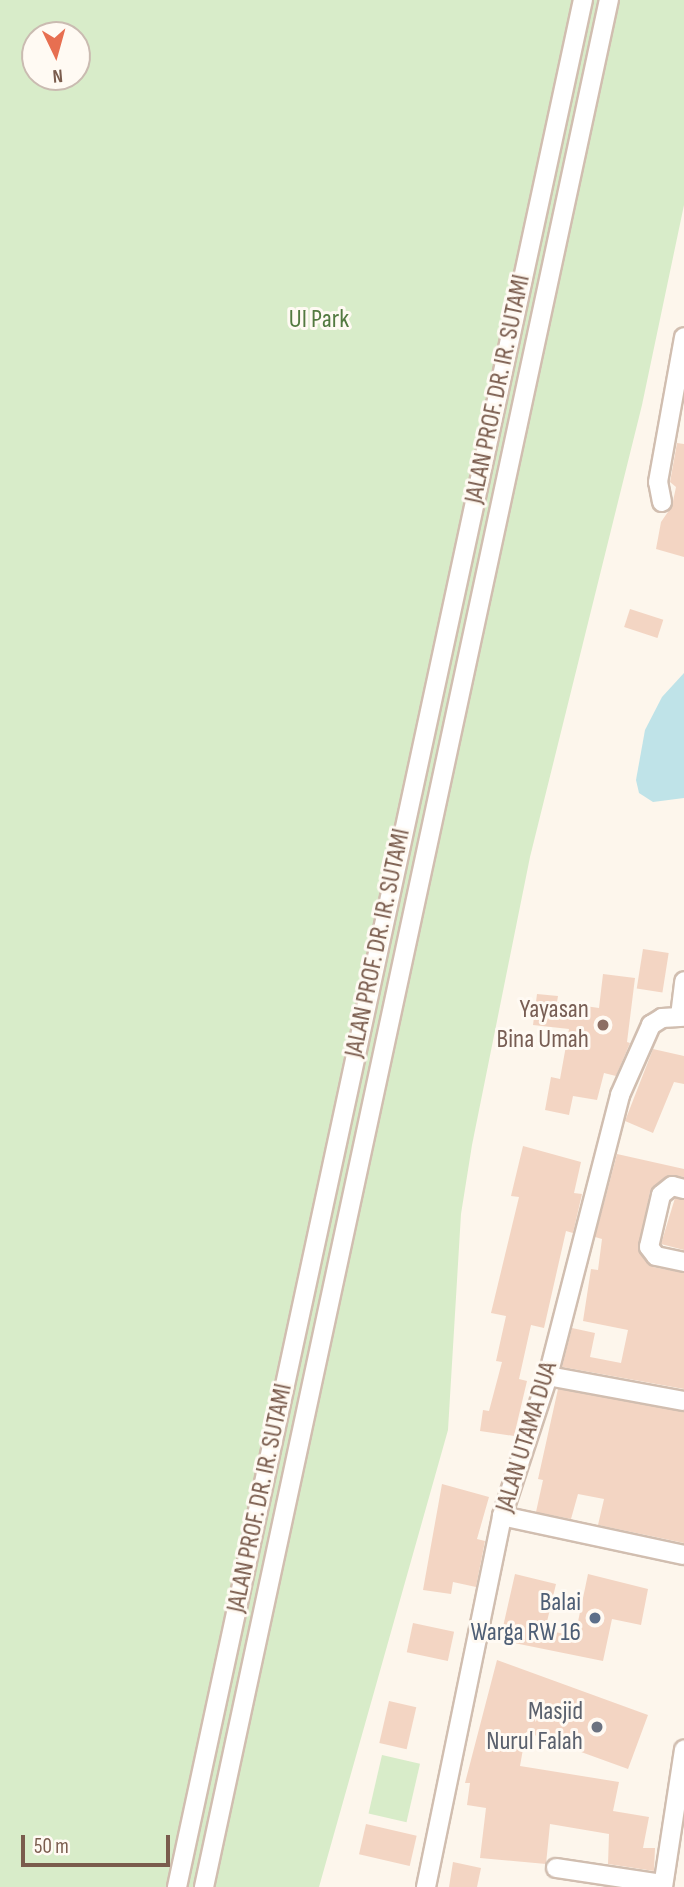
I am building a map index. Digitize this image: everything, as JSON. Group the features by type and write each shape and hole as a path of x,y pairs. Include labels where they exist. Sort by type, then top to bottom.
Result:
{"street":[{"name":"JALAN PROF. DR. IR. SUTAMI","path":"177,1887 583,0"},
{"name":"JALAN PROF. DR. IR. SUTAMI","path":"204,1887 609,0"},
{"path":"662,502 658,482 678,408 684,337"},
{"path":"682,1017 684,981"},
{"name":"JALAN UTAMA DUA","path":"426,1887 502,1516 548,1376 620,1095 650,1025 682,1017"},
{"path":"684,1189 672,1186 661,1195 649,1247 656,1256 684,1262"},
{"path":"548,1376 684,1401"},
{"path":"502,1516 684,1555"},
{"path":"556,1867 663,1885 684,1750"}],"green space":[{"name":"UI Park","path":"0,0 684,0 684,205 642,405 530,857 472,1145 461,1214 448,1430 319,1887 0,1887"},
{"path":"382,1755 420,1764 407,1822 369,1813"}],"water":[{"path":"684,673 684,798 653,802 639,793 636,780 645,730 662,697"}],"building":[{"path":"677,443 684,444 684,557 656,549 661,522 672,506 676,487 670,482"},
{"path":"630,609 663,620 657,638 624,627"},
{"path":"643,949 669,953 662,993 637,989"},
{"path":"603,974 635,978 627,1042 630,1043 616,1076 604,1073 597,1100 573,1096 569,1115 545,1110 551,1077 560,1079 569,1029 533,1025 537,994 558,996 557,1002 599,1008"},
{"path":"653,1049 684,1056 684,1084 674,1082 653,1133 625,1121"},
{"path":"523,1146 581,1162 574,1193 582,1194 573,1233 566,1231 544,1328 531,1325 519,1379 527,1381 514,1436 480,1431 483,1410 489,1411 502,1362 496,1361 506,1316 491,1313 519,1197 511,1196"},
{"path":"617,1154 684,1169 684,1177 669,1175 650,1192 638,1249 653,1267 684,1273 684,1389 562,1367 572,1328 595,1333 590,1357 621,1363 628,1330 583,1321 591,1269 598,1270 602,1239 595,1237"},
{"path":"675,1198 684,1200 684,1250 661,1244"},
{"path":"558,1389 684,1412 684,1543 598,1525 604,1499 578,1494 571,1519 536,1512 543,1480 538,1479"},
{"path":"442,1484 489,1497 477,1539 485,1541 476,1587 453,1582 451,1594 423,1590"},
{"path":"515,1574 556,1584 545,1630 575,1636 588,1574 648,1589 641,1625 612,1619 603,1661 500,1640"},
{"path":"413,1623 454,1632 448,1661 407,1652"},
{"path":"497,1660 648,1715 628,1769 526,1732 520,1766 619,1782 613,1811 649,1817 643,1848 655,1848 654,1871 608,1864 609,1834 550,1824 546,1864 480,1858 486,1808 467,1805 470,1783 465,1783"},
{"path":"389,1701 416,1707 407,1749 379,1743"},
{"path":"366,1824 417,1836 410,1866 359,1854"},
{"path":"453,1862 481,1868 477,1887 449,1887"}],"place":[{"name":"Yayasan Bina Umah","path":"603,1025"},
{"name":"Balai Warga RW 16","path":"595,1618"},
{"name":"Masjid Nurul Falah","path":"597,1727"}]}
